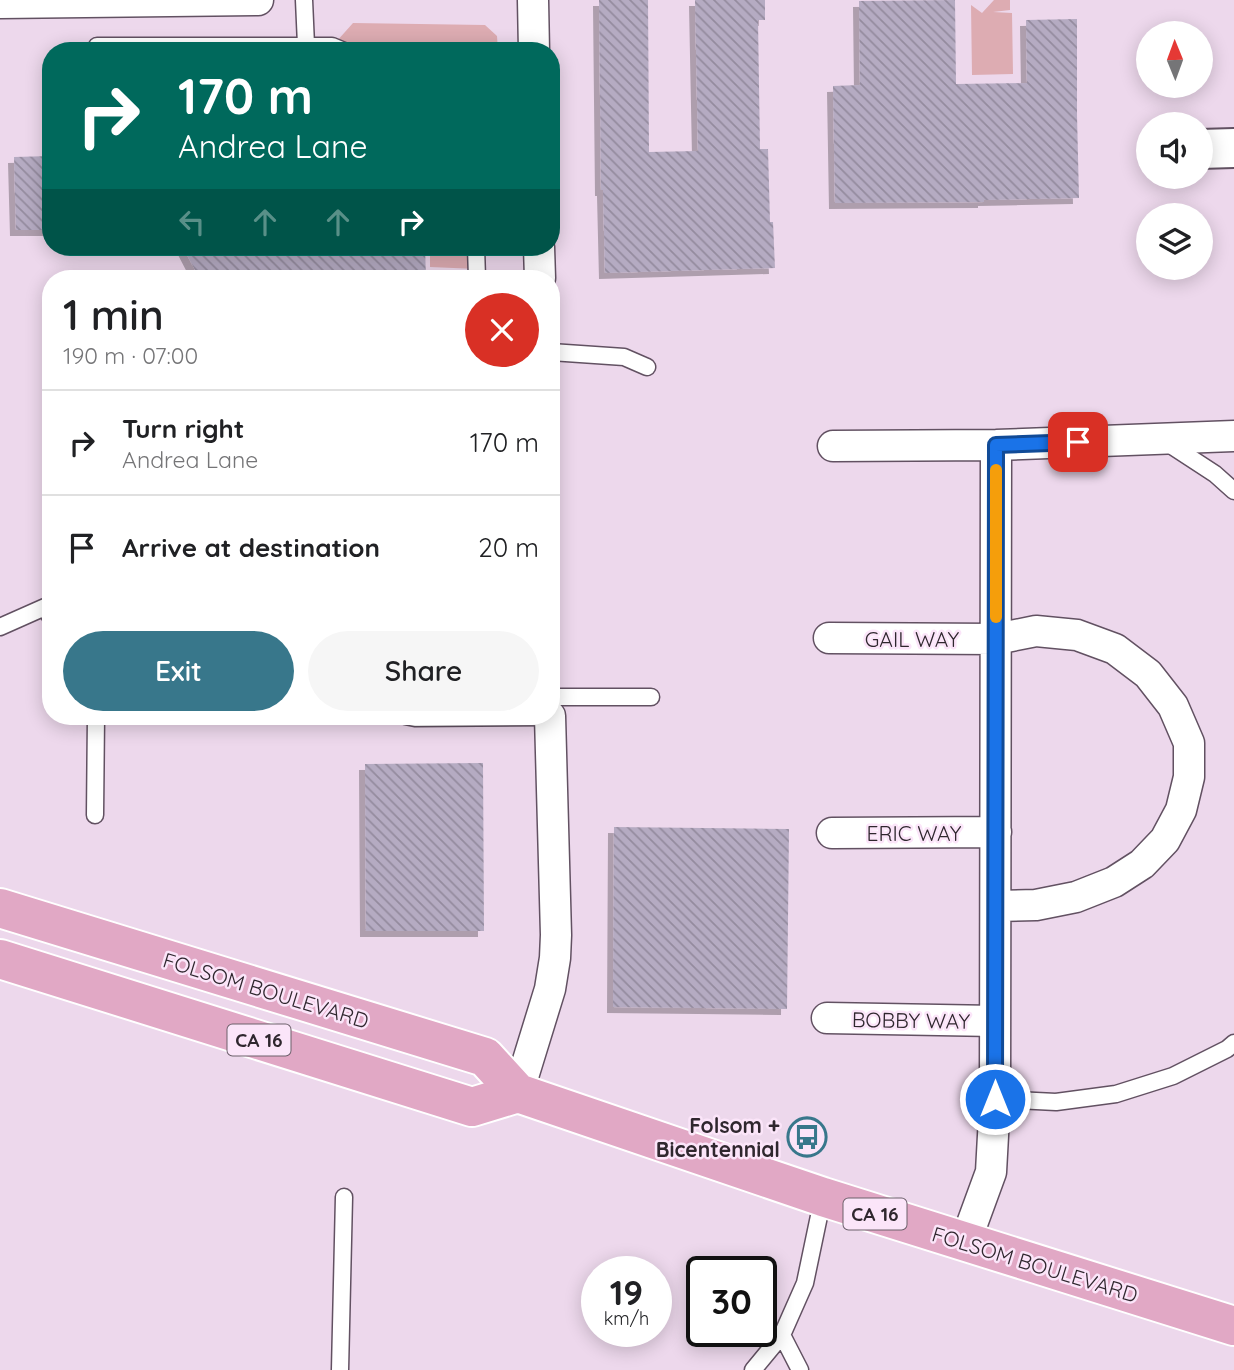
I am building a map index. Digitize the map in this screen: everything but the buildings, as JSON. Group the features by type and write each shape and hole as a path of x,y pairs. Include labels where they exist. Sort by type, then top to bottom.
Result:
{"main road":[{"name":"FOLSOM BOULEVARD","path":"0,908 485,1057 518,1093 823,1198 1234,1326"},
{"name":"CA 16","path":"0,959 472,1107 518,1093"}],"street":[{"path":"0,4 258,0"},
{"path":"533,0 534,42"},
{"path":"1213,149 1234,148"},
{"path":"833,446 996,445 1234,436"},
{"path":"965,1243 991,1172 995,1099 996,445"},
{"name":"GAIL WAY","path":"829,638 996,639 1036,631 1077,635 1115,649 1148,674 1173,706 1189,743 1189,777 1181,810 1165,839 1142,864 1114,882 1076,897 1036,905 996,906"},
{"path":"518,1093 550,989 555,958 551,725"},
{"name":"ERIC WAY","path":"832,833 996,832"},
{"name":"BOBBY WAY","path":"827,1018 995,1021"}],"lane":[{"path":"304,0 306,42"},
{"path":"560,353 624,357 647,367"},
{"path":"1161,439 1215,474 1234,491"},
{"path":"0,626 42,608"},
{"path":"560,709 651,697"},
{"path":"95,815 96,725"},
{"path":"995,1099 1056,1102 1116,1094 1173,1076 1234,1043"},
{"path":"340,1370 344,1197"},
{"path":"753,1370 782,1335 805,1283 823,1198"},
{"path":"782,1335 800,1370"}],"shaded area":[{"path":"994,0 1010,0 1010,10 993,12 1012,13 1013,74 972,75 971,5 982,13"},
{"path":"353,23 485,25 497,36 497,42 336,42"},
{"path":"430,256 475,256 477,269 430,267"}],"slow traffic":[{"path":"996,470 996,617"}],"place":[{"name":"Folsom + Bicentennial","path":"807,1137"}],"route":[{"path":"995,1099 996,445 1078,442"}]}
